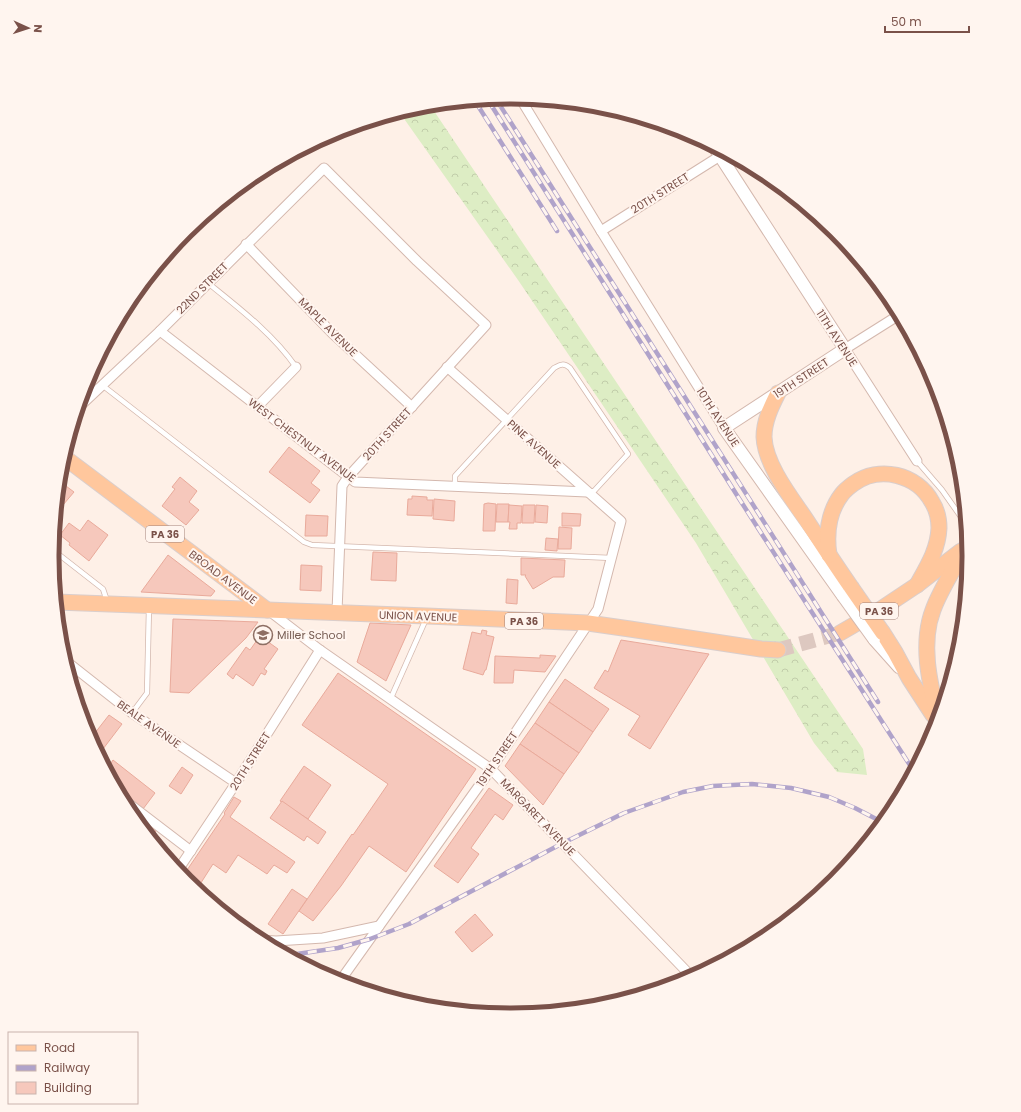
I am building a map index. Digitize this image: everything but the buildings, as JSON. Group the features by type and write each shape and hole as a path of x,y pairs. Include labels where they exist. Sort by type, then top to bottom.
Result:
{"main road":[{"path":"778,393 768,412 764,438 772,466 829,555 847,592 878,636 895,652 909,678 934,714"},
{"name":"BROAD AVENUE","path":"69,461 267,610"},
{"path":"829,555 829,523 833,508 842,493 858,480 870,475 881,473 907,478 922,488 929,497 935,507 939,528 934,553 917,585"},
{"name":"PA 36","path":"840,633 878,611 917,585 962,551"},
{"path":"935,709 930,688 928,665 928,627 933,610 944,586 962,556"},
{"name":"UNION AVENUE","path":"62,602 337,612 588,624 761,649 778,650"}],"street":[{"name":"10TH AVENUE","path":"524,104 724,428 847,592"},
{"name":"20TH STREET","path":"601,230 715,154"},
{"name":"11TH AVENUE","path":"720,156 917,461"},
{"name":"22ND STREET","path":"87,399 160,330 324,168 417,260 486,325"},
{"name":"MAPLE AVENUE","path":"246,244 332,333 412,406"},
{"name":"19TH STREET","path":"724,428 894,318"},
{"name":"20TH STREET","path":"337,612 342,486 348,476 486,325"},
{"name":"WEST CHESTNUT AVENUE","path":"160,330 355,482 587,492"},
{"path":"258,406 296,367"},
{"name":"PINE AVENUE","path":"448,367 621,521"},
{"name":"19TH STREET","path":"344,975 491,769 598,609 621,521"},
{"name":"MARGARET AVENUE","path":"267,610 390,700 491,769 687,971"},
{"name":"20TH STREET","path":"181,865 236,783 320,650"},
{"name":"BEALE AVENUE","path":"73,666 132,713 236,783"},
{"path":"137,810 191,851"},
{"path":"276,941 323,938 379,926"}],"lane":[{"path":"208,282 252,319 288,355 296,367"},
{"path":"454,486 455,476 554,368 560,364 565,364 570,368 628,454 594,491 587,492"},
{"path":"102,385 304,542 312,545 612,558"},
{"name":"11TH AVENUE","path":"917,461 942,490 960,515"},
{"path":"59,555 103,589 108,604"},
{"path":"132,713 147,693 149,605"},
{"path":"390,700 427,616"}],"green space":[{"path":"434,111 863,749 867,775 837,772 814,743 696,543 518,280 403,118"}],"tunnel":[{"path":"778,650 840,633"}],"railway":[{"path":"499,104 878,702"},
{"path":"478,105 557,231"},
{"path":"491,105 740,500 910,766"},
{"path":"298,954 338,948 370,939 409,924 563,843 624,813 683,792 713,786 752,784 791,788 829,797 877,819"}],"place":[{"name":"Miller School","path":"263,635"}]}
